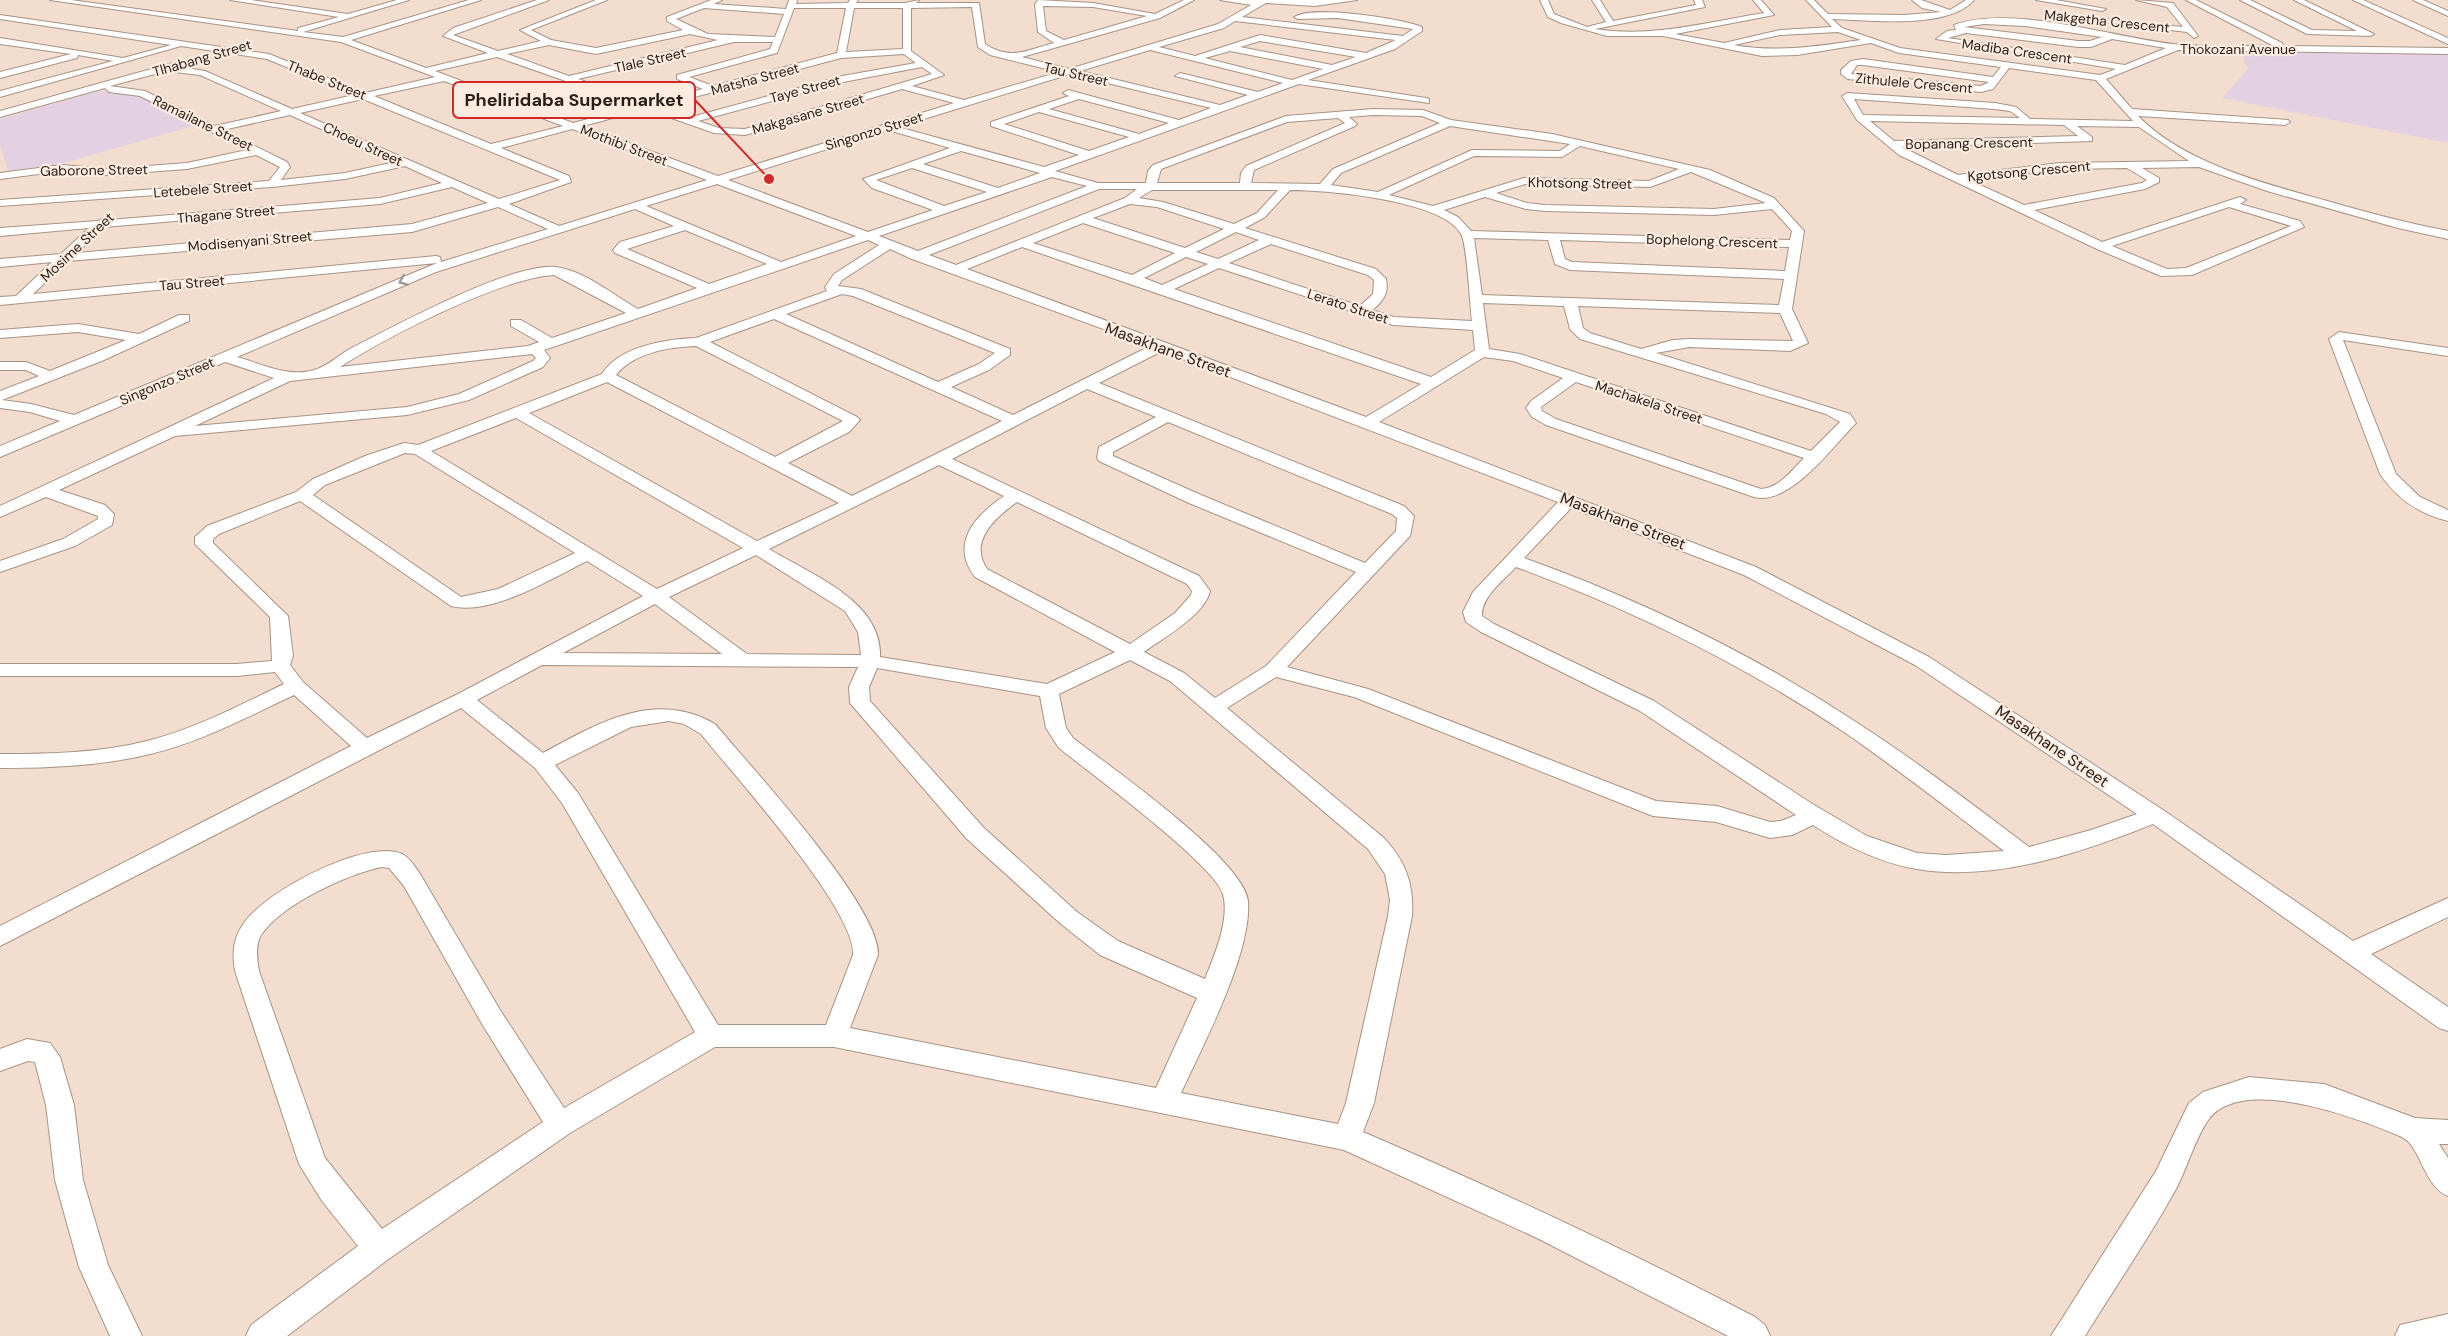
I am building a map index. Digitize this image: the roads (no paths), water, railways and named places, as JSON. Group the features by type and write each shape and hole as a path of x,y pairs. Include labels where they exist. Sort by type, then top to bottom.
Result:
{"street":[{"name":"Mothibi Street","path":"61,0 343,39 717,180"},
{"path":"234,0 353,16"},
{"path":"233,12 279,0"},
{"path":"375,0 401,1"},
{"path":"343,39 477,0"},
{"name":"Makgasane Street","path":"544,0 456,30 447,36 718,131 745,132 905,87 939,75 923,64"},
{"path":"603,0 524,30 549,42 588,51 600,51 691,31"},
{"name":"Tlale Street","path":"718,0 670,18 691,31 731,40"},
{"path":"1171,0 1188,1"},
{"path":"1224,0 1314,4 1353,0"},
{"path":"1544,0 1551,15 1564,22 1631,37 1770,15 1757,0"},
{"path":"1596,0 1610,22"},
{"path":"1588,28 1655,10 1701,7 1698,0"},
{"path":"1810,0 1839,30"},
{"path":"1916,0 1925,6 1951,11"},
{"path":"1827,16 1933,17 1951,11 1970,0"},
{"path":"2040,0 2114,10"},
{"path":"2140,0 2170,5 2191,30 2201,47"},
{"path":"2190,0 2289,49"},
{"path":"2244,0 2310,32 2370,34"},
{"path":"2298,0 2405,51"},
{"path":"2357,0 2448,41"},
{"path":"2417,0 2448,14"},
{"name":"Tlhabang Street","path":"261,41 401,1"},
{"path":"1011,58 1158,16 1188,1"},
{"path":"1065,43 1054,40 1042,32 1040,2 1097,2 1158,16"},
{"name":"Singonzo Street","path":"0,452 224,357 335,313 410,278 477,253 1029,83 1152,48 1234,20 1264,2"},
{"path":"842,55 852,3"},
{"path":"911,3 906,51 923,64"},
{"path":"701,6 979,3"},
{"name":"Tau Street","path":"979,3 981,45 993,54 1221,108"},
{"path":"65,14 97,6"},
{"path":"715,90 680,77 776,50 776,39 791,6"},
{"path":"1870,6 1882,17"},
{"path":"201,20 222,15"},
{"path":"0,512 287,377 505,355 536,349 707,288 777,265 797,262 947,211 1090,155 1367,56 1406,39 1419,28 1312,15 1298,17 1282,25"},
{"path":"11,27 55,16"},
{"path":"2112,36 2086,45 1966,31 1957,27 1968,22 1999,16 2177,47"},
{"path":"2168,16 2179,17"},
{"name":"Thabe Street","path":"0,17 269,57 565,178 566,182 497,204"},
{"name":"Makgetha Crescent","path":"2078,18 2191,30"},
{"path":"1234,20 1406,39"},
{"path":"2407,23 2438,24"},
{"path":"1721,47 1743,39 1802,30 1839,30 1870,41 1925,55 2101,78 2101,82 2141,124 2200,164 2271,189 2402,226 2448,235"},
{"name":"Madiba Crescent","path":"1966,31 1950,33 1940,39 2122,67"},
{"path":"1667,33 1678,38 1754,52 1785,53 1870,41"},
{"path":"1194,58 1263,38 1367,56"},
{"name":"Tlale Street","path":"568,79 731,40 776,39"},
{"path":"0,41 126,60"},
{"path":"424,71 549,42"},
{"path":"0,94 185,44"},
{"name":"Tlhabang Street","path":"198,59 251,44"},
{"path":"1229,47 1333,68"},
{"name":"Thokozani Avenue","path":"2101,78 2122,67 2177,47 2448,51"},
{"path":"1152,48 1297,82 1426,101"},
{"name":"Matsha Street","path":"493,147 842,55 906,51"},
{"path":"0,75 83,54"},
{"name":"Tlhabang Street","path":"0,114 188,62"},
{"name":"Zithulele Crescent","path":"1994,80 1863,62 1854,63 1844,72 1848,76 1973,89 1990,87 2006,66"},
{"name":"Taye Street","path":"688,121 842,79 923,64"},
{"path":"1169,79 1215,64"},
{"name":"Choeu Street","path":"167,68 202,73 294,112 450,184 557,229"},
{"path":"1180,76 1260,95"},
{"path":"214,129 444,78"},
{"path":"1138,88 1159,82"},
{"path":"1029,83 1181,123"},
{"path":"905,87 964,103"},
{"name":"Ramailane Street","path":"94,89 142,93 258,151 285,167 272,184"},
{"path":"1079,96 994,124 1090,155"},
{"name":"Bopanang Crescent","path":"2028,120 2018,112 2004,107 1847,96 1860,118 1889,144 2088,139 2065,121"},
{"path":"1038,109 1139,137"},
{"path":"954,270 1129,200 1151,185 1153,171 1173,160 1286,119 1410,112 1432,115 1449,123 1520,131 1692,168 1765,197 1777,205"},
{"path":"2128,112 2285,122"},
{"path":"1245,186 1247,171 1250,168 1352,124 1341,115"},
{"path":"1860,118 1954,122 2028,120 2141,124"},
{"path":"1324,187 1337,171 1449,123"},
{"path":"888,127 1098,186 1324,187 1380,195 1433,210 1454,219 1468,234 1482,352 1367,423"},
{"path":"1380,195 1473,153 1556,155 1568,153 1578,143"},
{"path":"1889,144 1955,178"},
{"path":"947,211 867,182 874,176 962,147"},
{"name":"Gaborone Street","path":"0,176 55,168 107,172 187,166 258,151"},
{"name":"Letebele Street","path":"0,203 272,184 353,175 404,163"},
{"path":"912,164 999,192"},
{"name":"Kgotsong Crescent","path":"1955,178 2060,166 2200,164"},
{"name":"Kgotsong Crescent","path":"1955,178 2024,209 2145,186 2155,180 2128,165"},
{"name":"Khotsong Street","path":"1433,210 1524,181 1650,184 1692,168"},
{"name":"Masakhane Street","path":"717,180 1367,423 1750,571 1922,661 1986,702 2156,815 2448,1021"},
{"name":"Thagane Street","path":"0,232 380,201 450,184"},
{"path":"916,256 1098,186"},
{"path":"1132,279 1188,253 1267,211 1287,187"},
{"path":"2101,246 2271,189"},
{"name":"Mosime Street","path":"20,299 68,258 133,194"},
{"name":"Bophelong Crescent","path":"1468,234 1797,244 1798,231 1777,205 1714,212 1545,208 1526,206 1486,194"},
{"path":"1129,200 1159,204 1376,274 1382,286 1379,296 1373,304 1360,310"},
{"name":"Modisenyani Street","path":"0,263 412,228 497,204"},
{"path":"2024,209 2101,246 2165,273 2183,274 2298,227 2296,223 2229,204"},
{"path":"634,205 777,265"},
{"name":"Lerato Street","path":"1080,218 1405,323 1480,326"},
{"path":"686,226 624,245 619,250 707,288"},
{"path":"1554,236 1559,261 1570,266 1789,275"},
{"path":"1162,290 1269,240"},
{"path":"1021,243 1433,383"},
{"path":"1642,353 1673,344 1795,346 1803,341 1785,309 1789,275 1797,244"},
{"path":"835,291 831,286 838,277 887,245"},
{"name":"Singonzo Street","path":"335,313 374,281 384,266 477,253"},
{"name":"Tau Street","path":"0,301 384,266"},
{"path":"322,373 344,358 473,295 543,271 560,273 636,313"},
{"path":"419,450 608,377 612,370 631,356 674,343 699,342 835,291 856,292 1005,352 984,367 939,387"},
{"path":"1477,299 1785,309"},
{"path":"1570,302 1579,333 1842,415 1847,420 1847,426 1779,491 1767,495 1760,494 1551,422 1537,414 1533,408 1536,404 1573,377"},
{"path":"774,314 1012,420"},
{"path":"0,396 184,318"},
{"path":"516,322 552,344"},
{"path":"0,334 78,328 141,338"},
{"path":"2447,353 2344,336 2336,339 2388,474 2396,486 2413,501 2448,516"},
{"path":"699,342 852,420 844,429 778,462"},
{"path":"3,930 463,699 656,596 940,459 1012,420 1159,347"},
{"path":"168,433 372,415 438,405 464,397 538,364 543,358 536,349"},
{"name":"Machakela Street","path":"1482,352 1515,357 1815,457"},
{"path":"224,357 287,377"},
{"path":"0,366 31,365 39,368 49,377"},
{"path":"608,377 778,462 852,502"},
{"path":"1085,383 1403,513 1407,521 1404,532 1273,670 1215,707"},
{"path":"0,404 31,408 74,420"},
{"path":"519,413 756,548 852,607 866,625 869,661 858,688 860,703 975,833 1069,918 1109,948 1211,993"},
{"path":"1165,417 1105,450 1105,458 1195,499 1367,570"},
{"path":"279,666 282,656 279,616 219,559 203,540 213,530 302,495 320,482 371,459 404,448 419,450 589,553 656,596 740,658"},
{"path":"538,659 740,658 869,661 1049,691 1131,652 1182,617 1200,596 1201,591 1197,584 1174,571 940,459"},
{"path":"0,567 96,530 106,521 106,514 99,509 45,491"},
{"path":"302,495 457,602 486,600 589,553"},
{"path":"1015,496 988,515 977,526 972,552 976,568 990,580 1178,677 1381,848 1391,861 1402,884 1400,916 1360,1103 1347,1138"},
{"path":"1569,500 1479,596 1472,612 1473,618 1501,636 1647,706 1813,816 1872,847 1915,861 1968,864 2025,855 2106,835 2156,815"},
{"path":"1514,560 1594,589 1658,617 1826,712 2025,855"},
{"path":"0,670 237,670 279,666"},
{"path":"279,666 296,686 365,747"},
{"path":"1273,670 1300,675 1361,693 1653,808 1717,814 1770,830 1791,826 1813,816"},
{"path":"0,761 51,760 148,747 219,723 296,686"},
{"path":"1049,691 1056,728 1066,743 1206,855 1231,885 1236,915 1229,945 1211,993 1163,1103"},
{"path":"463,699 542,763 570,798 711,1036"},
{"path":"542,763 606,729 632,719 678,716 700,722 708,729 845,901 864,938 866,947 864,960 834,1036"},
{"path":"379,1248 332,1192 314,1164 247,971 245,944 257,922 271,910 353,865 382,858 396,860 412,880 491,1017 560,1125"},
{"path":"2350,953 2448,907"},
{"path":"262,1336 379,1248 560,1125 711,1036 834,1036 1347,1138 1420,1169 1632,1269 1744,1328 1754,1336"},
{"path":"0,1060 27,1050 41,1051 47,1057 60,1105 72,1191 94,1267 126,1336"},
{"path":"2067,1336 2166,1180 2199,1111 2213,1100 2249,1088 2299,1092 2324,1096 2415,1130 2448,1132"},
{"path":"2415,1130 2448,1183"},
{"path":"2411,1336 2448,1329"}],"place":[{"name":"Pheliridaba Supermarket","path":"769,179"}]}
